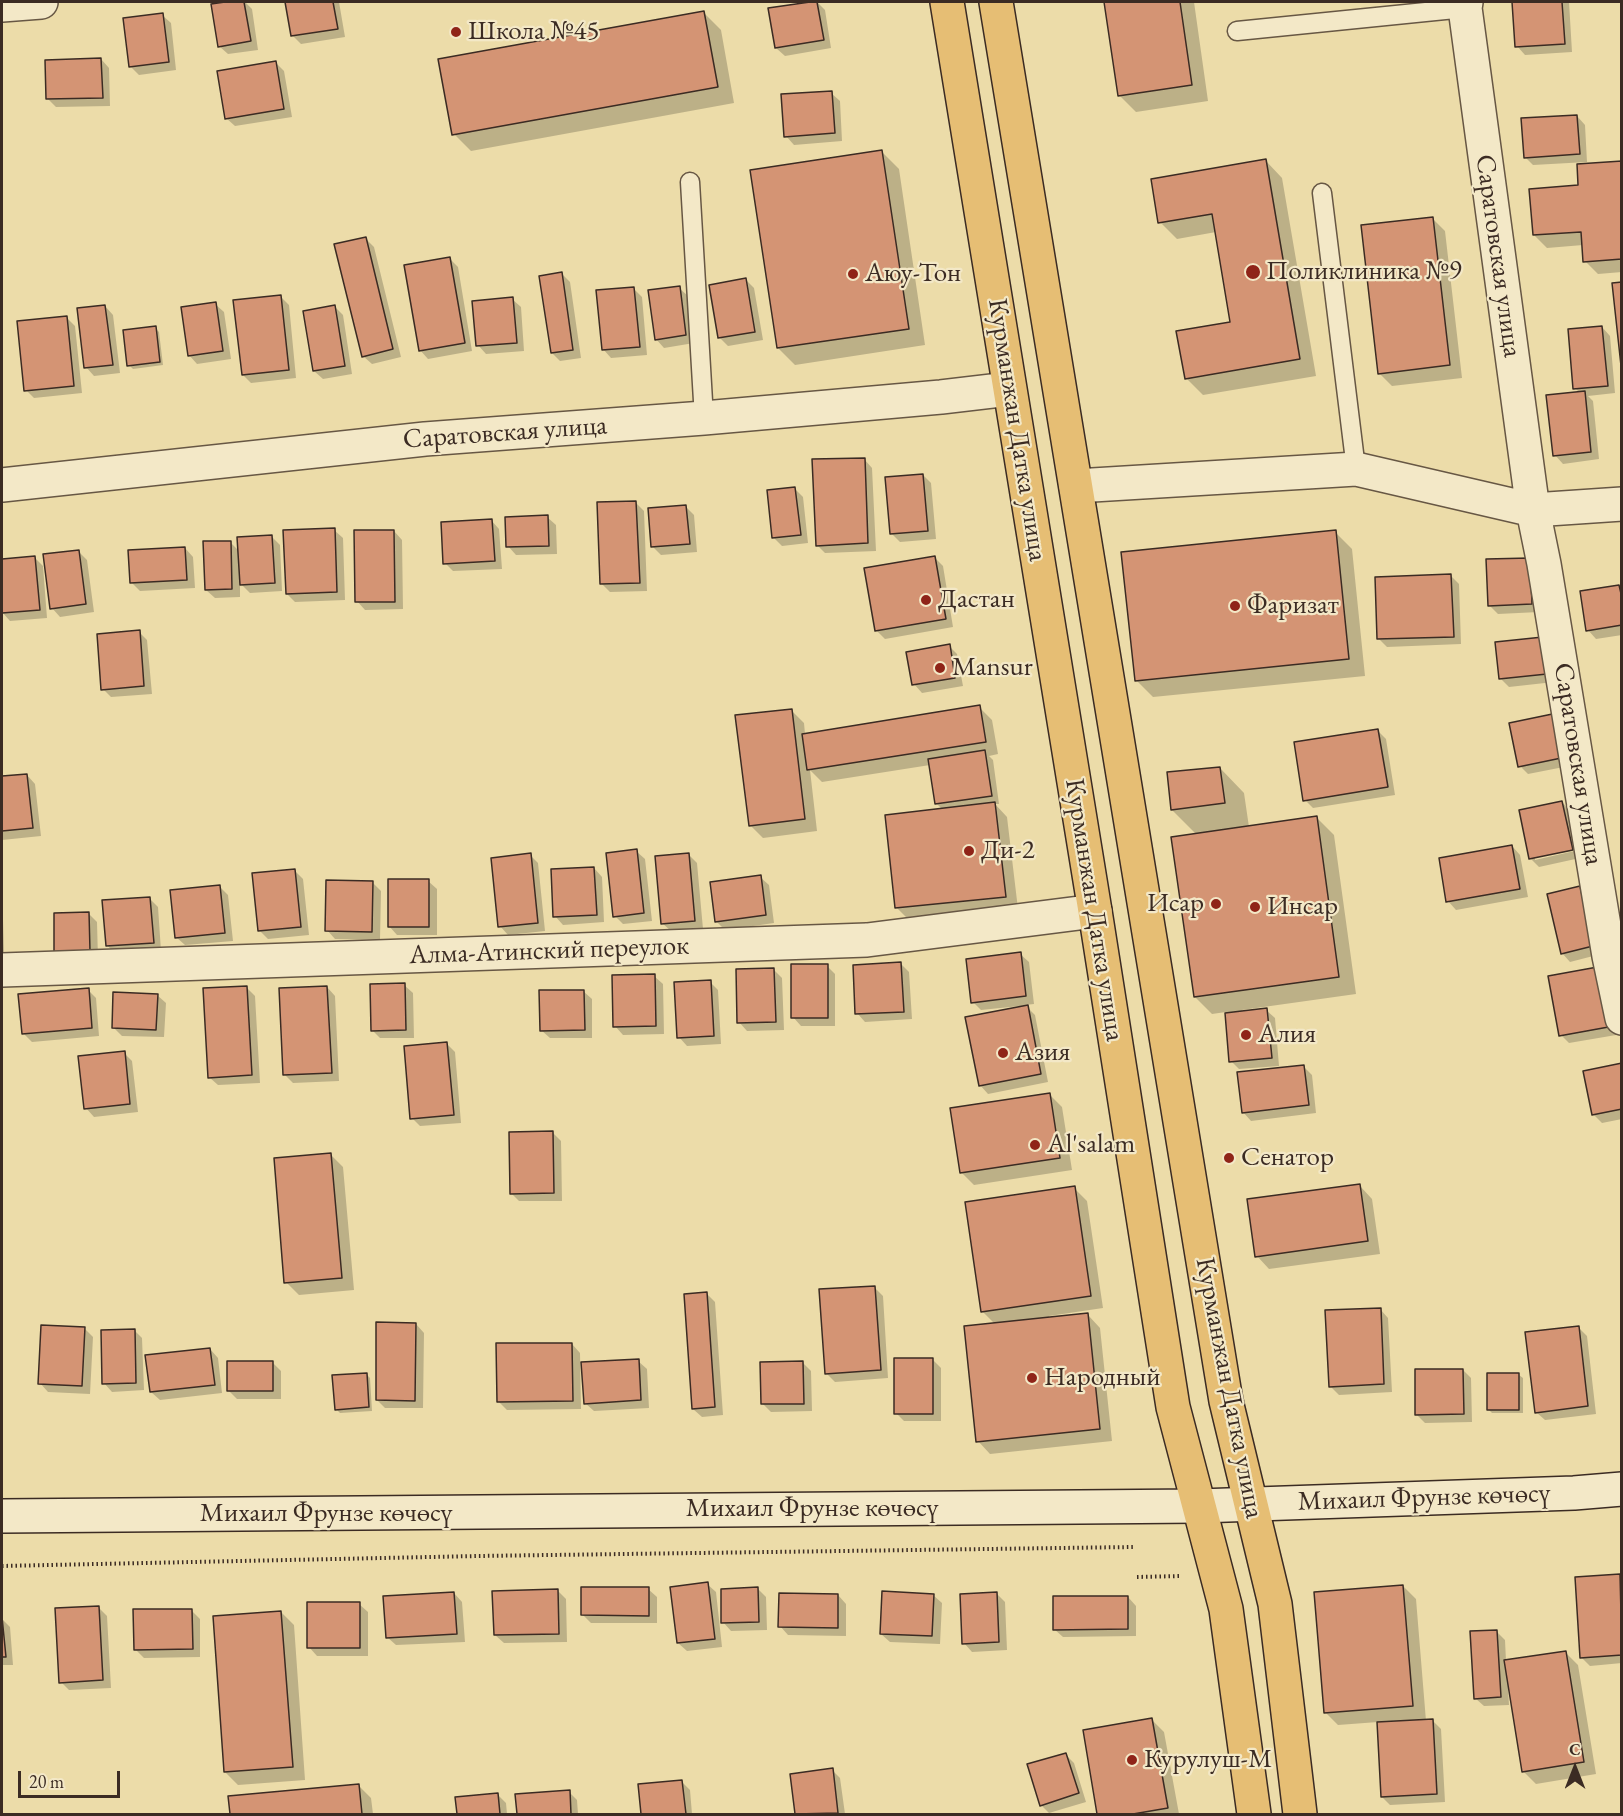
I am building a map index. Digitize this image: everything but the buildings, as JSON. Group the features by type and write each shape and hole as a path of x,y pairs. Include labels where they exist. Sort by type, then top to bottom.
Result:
{"main road":[{"name":"Курманжан Датка улица","path":"947,2 1173,1407 1226,1609 1254,1815"},
{"name":"Курманжан Датка улица","path":"996,2 1226,1401 1275,1604 1300,1815"}],"street":[{"path":"2,5 41,2"},
{"name":"Саратовская улица","path":"1466,5 1533,510 1616,955 1622,1018"},
{"name":"Саратовская улица","path":"2,485 425,439 704,418 1009,389"},
{"path":"1076,486 1356,469 1533,510 1622,504"},
{"name":"Алма-Атинский переулок","path":"2,970 867,940 1095,911"},
{"name":"Михаил Фрунзе көчөсү","path":"2,1516 1199,1506 1574,1493 1622,1489"}],"lane":[{"path":"1238,31 1466,5"},
{"path":"690,182 704,418"},
{"path":"1322,193 1356,469"}],"path":[{"path":"2,1566 478,1556 1133,1547"},
{"path":"1137,1577 1181,1576"}],"place":[{"name":"Школа №45","path":"456,32"},
{"name":"Поликлиника №9","path":"1253,272"},
{"name":"Аюу-Тон","path":"853,274"},
{"name":"Дастан","path":"926,600"},
{"name":"Фаризат","path":"1235,606"},
{"name":"Mansur","path":"940,668"},
{"name":"Ди-2","path":"969,851"},
{"name":"Исар","path":"1216,904"},
{"name":"Инсар","path":"1255,907"},
{"name":"Алия","path":"1246,1035"},
{"name":"Азия","path":"1003,1053"},
{"name":"Al'salam","path":"1035,1145"},
{"name":"Сенатор","path":"1229,1158"},
{"name":"Народный","path":"1032,1378"},
{"name":"Курулуш-М","path":"1132,1760"}]}
